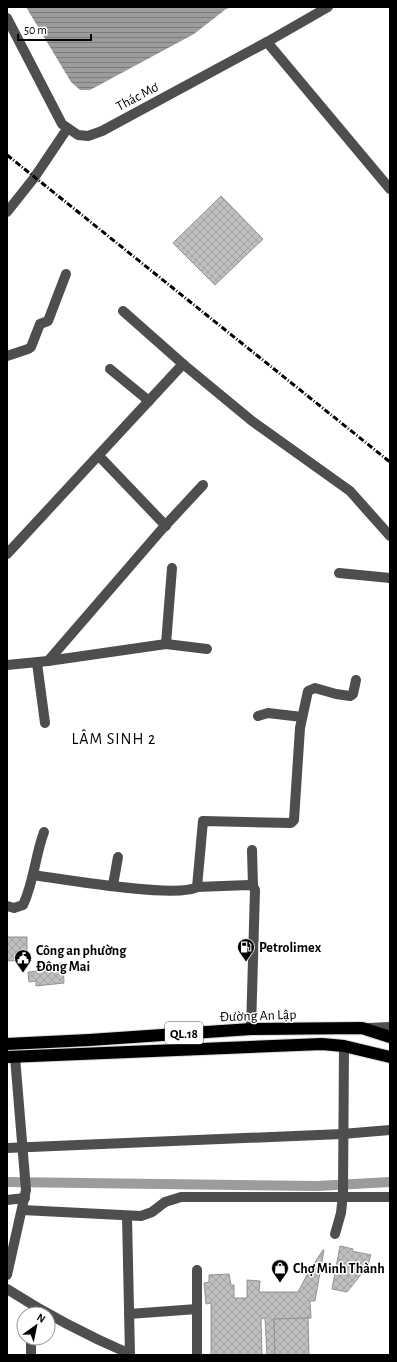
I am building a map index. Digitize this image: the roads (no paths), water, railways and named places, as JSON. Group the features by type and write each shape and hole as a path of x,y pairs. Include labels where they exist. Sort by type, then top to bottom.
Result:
{"highway":[{"name":"Đường An Lập","path":"7,1044 251,1029 362,1028 390,1037"},
{"path":"349,1047 362,1028"},
{"name":"QL.18","path":"11,1057 268,1045 322,1044 349,1047 388,1056"}],"street":[{"name":"Thác Mơ","path":"67,129 78,135 88,136 102,131 267,42 328,7"},
{"path":"7,18 56,115 67,129 34,178 7,212"},
{"path":"267,42 390,189"},
{"path":"7,356 28,349 40,324 48,321 66,274"},
{"path":"123,311 183,364 252,421 350,491 390,536"},
{"path":"7,554 183,364"},
{"path":"110,369 150,401"},
{"path":"99,456 166,526"},
{"path":"48,662 203,485"},
{"path":"166,644 172,568"},
{"path":"339,573 390,578"},
{"path":"7,665 48,662 166,644 207,649"},
{"path":"37,663 45,724"},
{"path":"197,887 203,821 291,823 294,820 298,752 306,696 311,688 350,696 356,680"},
{"path":"258,716 268,713 302,717"},
{"path":"7,906 14,908 24,905 31,889 37,851 44,832"},
{"path":"251,1029 255,890 253,886 252,850"},
{"path":"113,885 118,857"},
{"path":"33,875 147,890 191,891 197,887 253,886"},
{"path":"362,1028 390,1027"},
{"path":"335,1234 343,1196 342,1134 349,1047"},
{"path":"7,1275 26,1194 24,1148 11,1057"},
{"path":"7,1148 342,1134 390,1130"},
{"path":"7,1200 26,1194"},
{"path":"22,1210 141,1216 152,1212 165,1202 181,1197 390,1197"},
{"path":"7,1289 104,1343 130,1355 128,1216"},
{"path":"197,1270 197,1355"},
{"path":"129,1314 197,1309"}],"waterway":[{"path":"7,1182 317,1186 390,1182"}],"railway":[{"path":"7,155 390,462"}],"place":[{"name":"Petrolimex","path":"246,962"},
{"name":"Công an phường Đông Mai","path":"23,973"},
{"name":"Chợ Minh Thành","path":"280,1283"}],"district":[{"name":"LÂM SINH 2","path":"114,738"}]}
